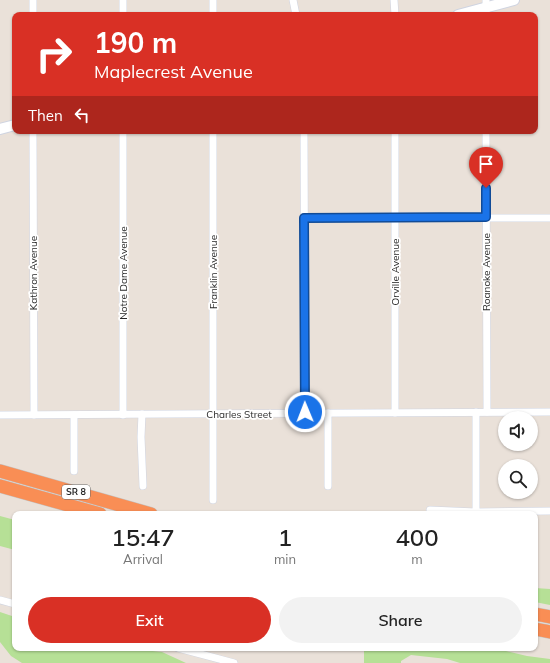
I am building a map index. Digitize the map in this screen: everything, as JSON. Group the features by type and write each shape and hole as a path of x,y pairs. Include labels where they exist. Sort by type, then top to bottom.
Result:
{"highway":[{"name":"SR 8","path":"0,471 140,511"},
{"name":"SR 8","path":"0,486 89,511"},
{"path":"538,615 550,617"},
{"path":"538,630 550,632"}],"street":[{"path":"33,0 33,12"},
{"path":"123,0 123,12"},
{"path":"213,0 213,12"},
{"path":"293,0 295,12"},
{"path":"394,0 395,12"},
{"path":"470,12 514,0"},
{"path":"0,129 12,126"},
{"name":"Kathron Avenue","path":"33,134 34,415"},
{"name":"Notre Dame Avenue","path":"123,134 123,415"},
{"name":"Franklin Avenue","path":"213,134 213,500"},
{"path":"304,134 305,412"},
{"name":"Orville Avenue","path":"395,134 395,413"},
{"name":"Roanoke Avenue","path":"486,134 487,412"},
{"path":"304,218 550,218"},
{"name":"Charles Street","path":"0,415 123,415 305,412 550,412"},
{"path":"476,412 476,511"},
{"path":"328,413 328,486"},
{"path":"142,414 141,437 143,486"},
{"path":"74,415 74,471"},
{"path":"430,510 453,511"},
{"path":"538,511 550,511"},
{"path":"0,600 12,603"},
{"path":"189,651 234,663"}],"green space":[{"path":"0,516 12,519 12,549 0,546"},
{"path":"538,588 550,589 550,605 538,603"},
{"path":"0,612 12,616 12,651 152,651 162,652 186,663 22,663 11,656 0,642"},
{"path":"364,651 506,651 550,659 550,663 460,663 447,659 411,655 401,661 401,663 364,663"}],"route":[{"path":"305,412 304,218 486,217 486,188"}]}
